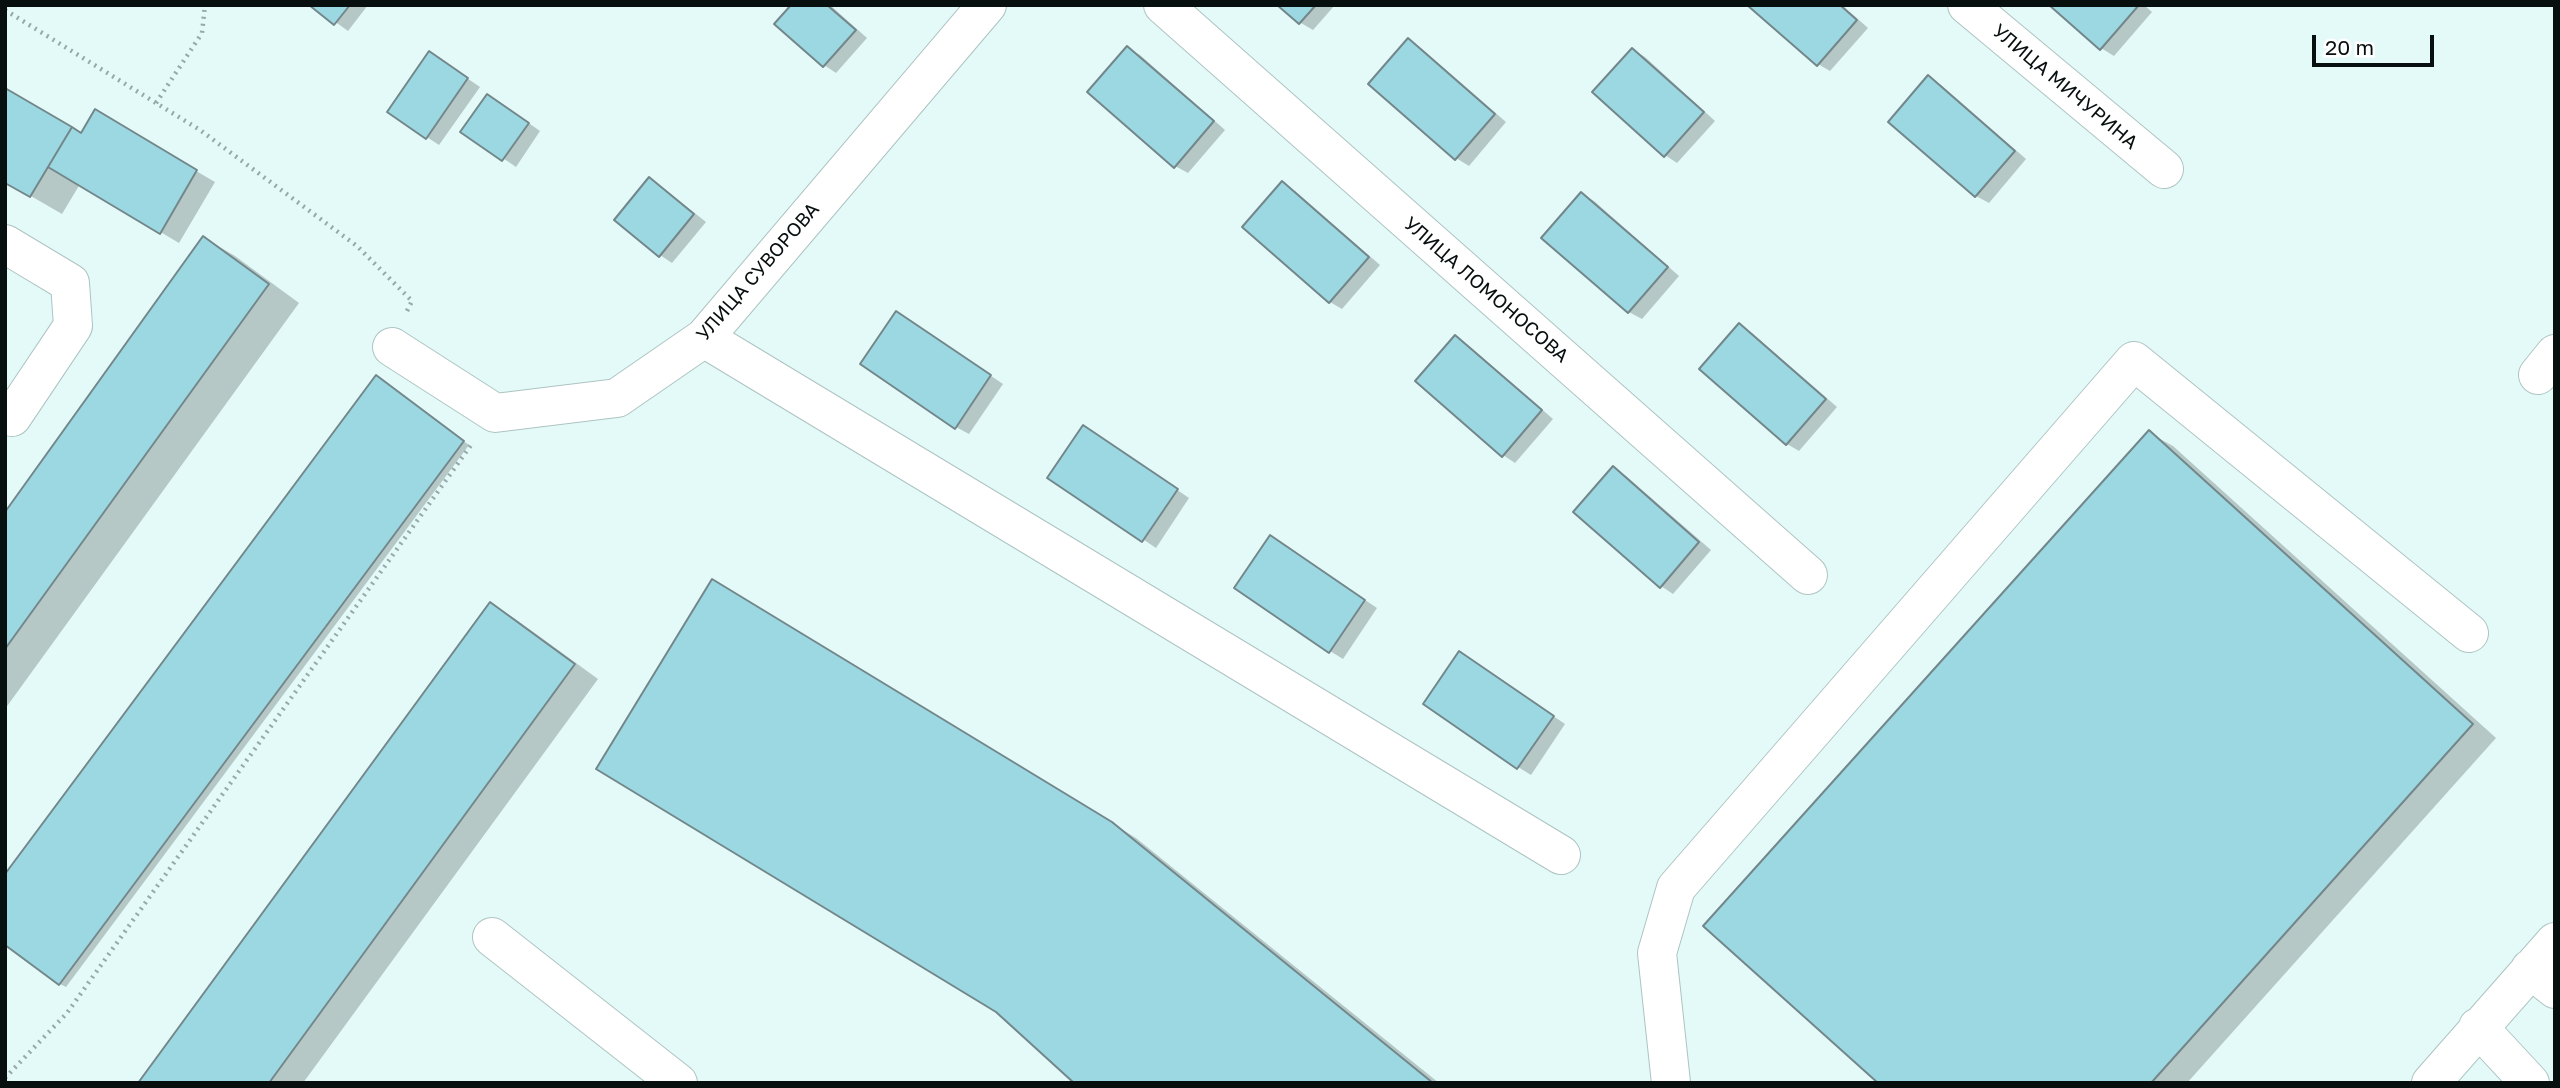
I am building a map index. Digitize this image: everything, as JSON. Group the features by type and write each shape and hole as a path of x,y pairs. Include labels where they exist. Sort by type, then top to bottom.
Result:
{"street":[{"name":"УЛИЦА СУВОРОВА","path":"495,413 617,398 704,338 987,5"},
{"name":"УЛИЦА ЛОМОНОСОВА","path":"1163,5 1808,575"},
{"name":"УЛИЦА МИЧУРИНА","path":"1967,5 2164,169"},
{"path":"5,244 69,283 73,326 8,419"},
{"path":"704,338 1561,855"},
{"path":"392,347 495,413"},
{"path":"1671,1083 1657,953 1676,888 2134,360 2469,633"},
{"path":"492,937 678,1083"},
{"path":"2431,1083 2478,1027 2547,967"},
{"path":"2478,1027 2530,1083"}],"path":[{"path":"156,103 202,33 205,5"},
{"path":"5,10 200,131 357,246 412,301 392,347"},
{"path":"5,1078 67,1013 495,413"}],"building":[{"path":"309,5 350,5 334,25"},
{"path":"791,5 827,5 856,30 823,67 774,24"},
{"path":"1277,5 1316,5 1299,24"},
{"path":"1747,5 1840,5 1857,20 1817,66"},
{"path":"2049,5 2139,5 2100,50"},
{"path":"1408,38 1495,114 1455,160 1368,84"},
{"path":"1127,46 1214,121 1174,168 1087,92"},
{"path":"1632,48 1704,112 1664,157 1592,92"},
{"path":"429,51 468,78 426,139 387,112"},
{"path":"1928,75 2015,151 1975,197 1888,122"},
{"path":"5,88 72,127 30,197 5,183"},
{"path":"487,94 529,123 502,161 460,132"},
{"path":"95,109 197,170 160,234 48,167 72,127 81,133"},
{"path":"649,177 694,214 659,257 614,220"},
{"path":"1282,181 1369,257 1329,303 1242,227"},
{"path":"1581,192 1668,267 1628,313 1541,238"},
{"path":"203,236 269,284 5,649 5,512"},
{"path":"896,311 991,375 955,429 860,364"},
{"path":"1739,323 1826,399 1786,445 1699,369"},
{"path":"1455,335 1542,410 1502,457 1415,381"},
{"path":"376,375 464,441 59,985 5,945 5,874"},
{"path":"1083,425 1178,489 1142,542 1047,478"},
{"path":"2149,430 2473,724 2151,1083 1878,1083 1703,926"},
{"path":"1613,466 1699,542 1660,588 1573,512"},
{"path":"1270,535 1365,600 1329,653 1234,588"},
{"path":"712,579 1112,822 1433,1083 1074,1083 996,1012 596,769"},
{"path":"490,602 575,664 269,1083 138,1083"},
{"path":"1459,651 1554,716 1517,769 1423,704"}]}
